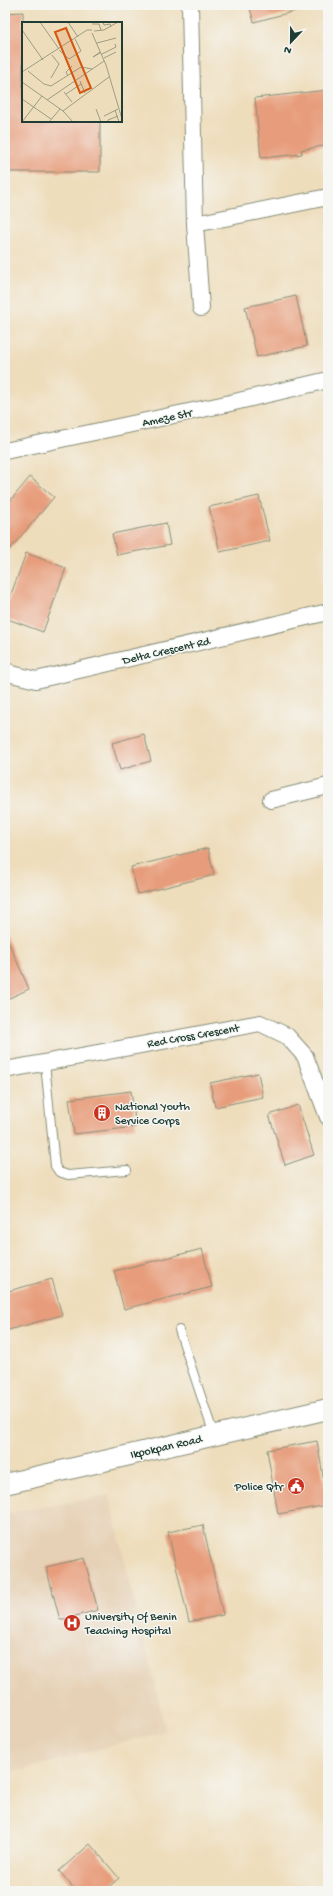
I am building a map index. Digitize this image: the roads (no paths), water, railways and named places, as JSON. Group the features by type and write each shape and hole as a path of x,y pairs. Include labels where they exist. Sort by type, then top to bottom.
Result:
{"street":[{"path":"190,5 195,224 201,308"},
{"path":"195,224 328,197"},
{"name":"Ameze Str","path":"5,451 219,406 328,380"},
{"name":"Delta Crescent Rd","path":"5,670 12,674 36,680 328,612"},
{"path":"271,800 328,786"},
{"name":"Red Cross Crescent","path":"5,1070 260,1023 287,1036 305,1056 328,1117"},
{"name":"Ikpokpan Road","path":"5,1484 328,1409"}],"lane":[{"path":"45,1063 55,1166 59,1172 68,1175 126,1170"},
{"path":"179,1330 214,1435"}],"place":[{"name":"National Youth Service Corps","path":"102,1113"},
{"name":"Police Qtr","path":"296,1486"},
{"name":"University Of Benin Teaching Hospital","path":"72,1623"}]}
